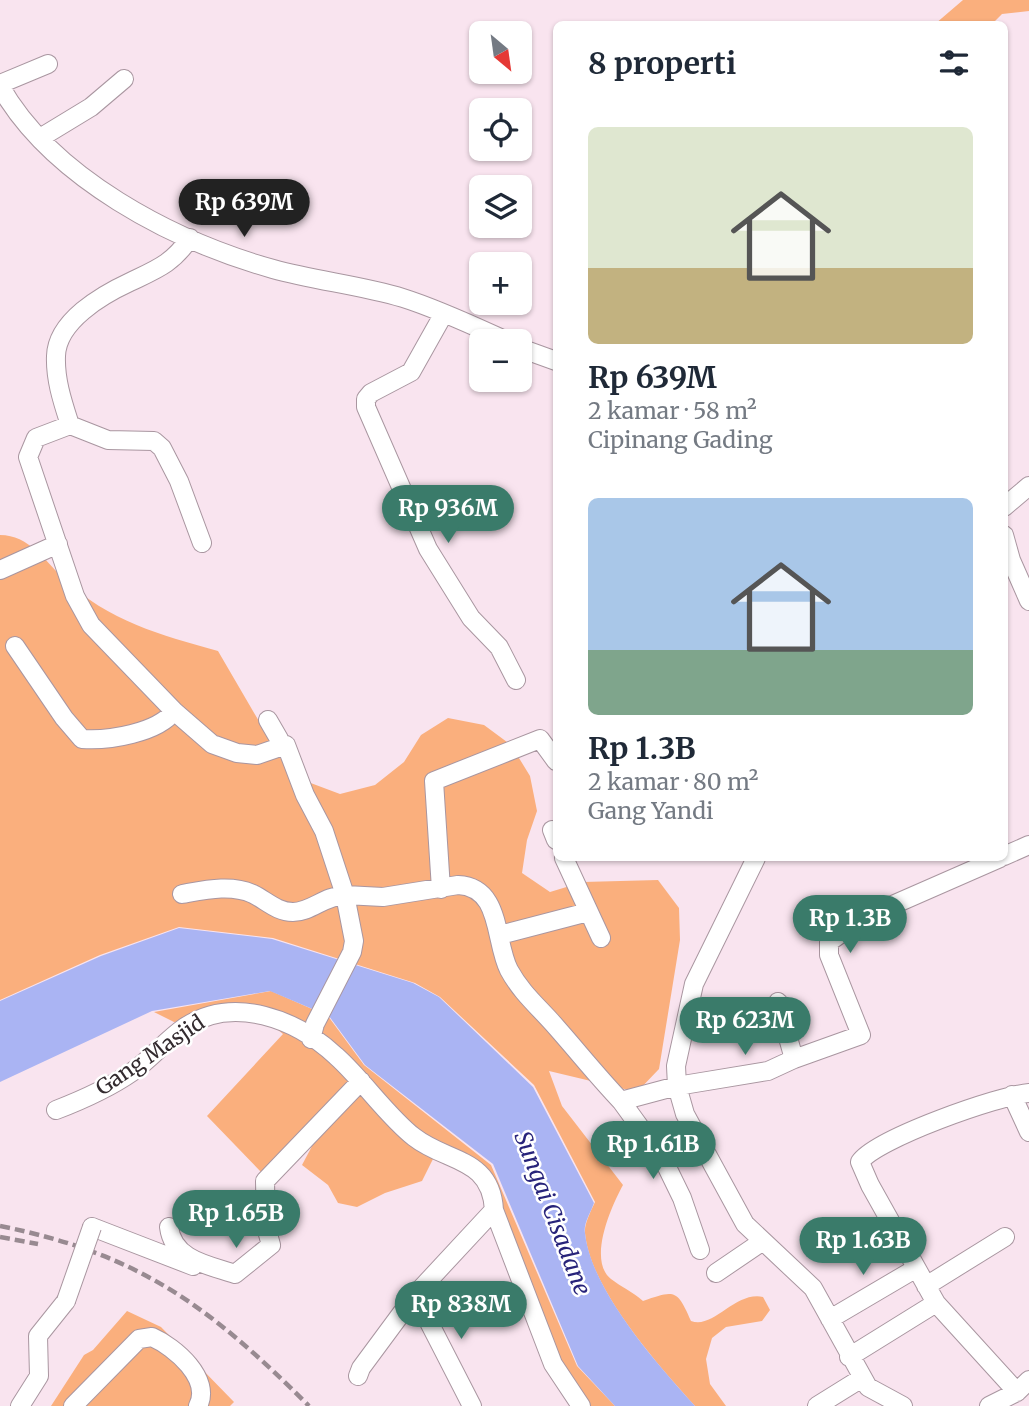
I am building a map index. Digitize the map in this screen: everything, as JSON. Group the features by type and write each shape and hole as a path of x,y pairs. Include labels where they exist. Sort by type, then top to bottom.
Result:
{"street":[{"path":"48,64 0,85 12,108 40,138 113,197 151,221 190,239 274,269 404,299 477,329"},
{"path":"40,138 91,107 124,79"},
{"path":"70,425 59,388 56,353 68,329 91,304 113,290 169,263 190,239"},
{"path":"443,315 411,372 371,393 366,399 366,407 428,549 471,618 499,647 516,680"},
{"path":"532,352 553,360"},
{"path":"202,543 179,481 162,448 154,441 108,440 70,425 36,439 29,457 75,596 91,625 174,712 212,744 237,753 257,755 286,745"},
{"path":"1008,504 1029,486"},
{"path":"0,570 58,544"},
{"path":"1008,549 1029,601"},
{"path":"15,646 82,739 109,737 152,726 169,719 174,712"},
{"path":"268,720 279,739 279,747 286,745"},
{"path":"441,889 434,781 540,739 553,757"},
{"path":"286,745 305,794 324,831 345,895 354,941 352,952 313,1032"},
{"path":"1008,854 1029,845"},
{"path":"565,861 601,938"},
{"path":"755,861 694,984 676,1066 677,1086 685,1114 745,1224 813,1288 849,1357 874,1392 903,1406"},
{"path":"621,1101 677,1086 760,1073 861,1035 829,955 829,942 863,918 993,861"},
{"path":"182,894 239,889 282,911 297,912 325,898 345,895 383,897 469,886 481,893 491,906 500,935 501,951 528,1000 621,1101 663,1160 682,1198 700,1250"},
{"path":"500,935 588,912"},
{"path":"778,1002 794,1059"},
{"name":"Gang Masjid","path":"56,1110 103,1090 134,1071 184,1028 211,1014 256,1013 313,1032 413,1136 437,1151 459,1159 485,1179 493,1190 494,1210 552,1364 581,1406"},
{"path":"20,1406 39,1376 38,1336 66,1300 92,1227 223,1278 235,1273 271,1245 266,1227 265,1181 360,1081"},
{"path":"989,1406 1023,1386 936,1303 915,1269 861,1163 863,1158 895,1139 1020,1094 1029,1132"},
{"path":"358,1376 415,1295 494,1210"},
{"path":"169,1227 171,1241 191,1261 235,1273"},
{"path":"926,1286 1005,1237"},
{"path":"716,1273 763,1241"},
{"path":"830,1319 915,1269"},
{"path":"415,1295 472,1406"},
{"path":"849,1357 936,1303"},
{"path":"73,1406 139,1339 152,1337 182,1359 200,1380 203,1395 198,1406"},
{"path":"817,1406 863,1378"}],"shaded area":[{"path":"963,0 1029,0 1029,11 1002,14 995,21 938,21"},
{"path":"0,535 20,539 28,544 81,593 117,616 156,632 218,651 281,759 308,782 340,794 375,785 404,762 421,735 448,718 484,725 511,745 530,776 537,811 527,840 522,873 550,892 583,882 658,880 679,908 680,940 659,1069 637,1092 549,1071 562,1106 623,1185 613,1205 601,1246 604,1270 611,1279 643,1301 662,1295 674,1295 682,1303 691,1321 708,1320 743,1299 753,1297 763,1297 770,1310 762,1321 726,1327 712,1338 706,1359 710,1384 726,1406 695,1406 645,1348 612,1302 590,1255 585,1233 595,1202 534,1085 440,997 415,983 273,938 179,927 100,955 0,1000"},
{"path":"271,991 328,1016 364,1065 491,1165 577,1366 615,1406 580,1406 553,1364 493,1190 437,1151 422,1181 385,1193 357,1207 338,1203 328,1185 302,1165 319,1133 262,1173 207,1116 283,1034 256,1012 174,1022 154,1012"},
{"path":"127,1311 161,1327 234,1402 230,1406 51,1406 84,1355 93,1350"}],"water":[{"name":"Sungai Cisadane","path":"179,928 272,939 413,983 439,997 533,1087 594,1203 585,1229 590,1255 599,1278 612,1302 645,1348 695,1406 615,1406 578,1366 493,1164 365,1065 329,1016 270,991 152,1011 0,1082 0,1001 101,956"}],"railway":[{"path":"0,1226 93,1252 170,1289 239,1340 309,1406"},
{"path":"0,1237 38,1244"}]}
